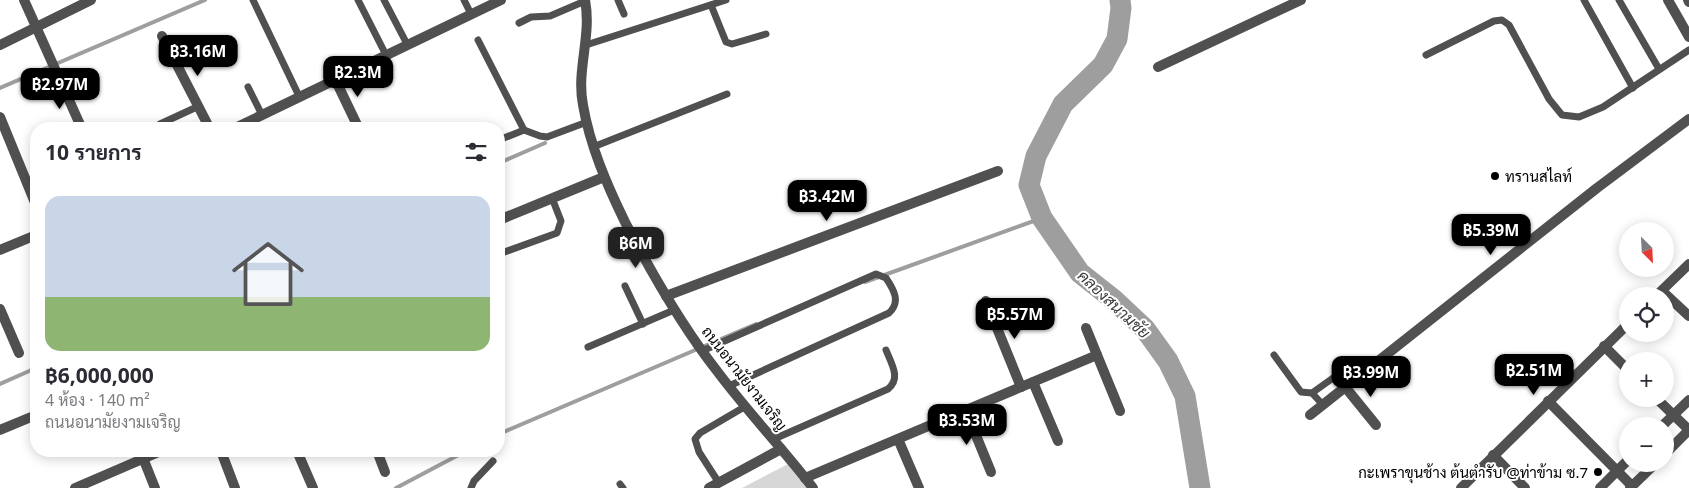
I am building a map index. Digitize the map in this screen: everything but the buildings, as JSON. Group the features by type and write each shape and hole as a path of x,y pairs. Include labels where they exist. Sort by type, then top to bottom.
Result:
{"street":[{"path":"24,0 79,122"},
{"path":"0,44 91,0"},
{"path":"248,122 501,0"},
{"path":"1158,67 1301,0"},
{"path":"1668,0 1689,37"},
{"name":"ถนนอนามัยงามเจริญ","path":"585,1 588,14 586,46 580,84 593,147 604,177 636,243 674,310 729,386 813,488"},
{"path":"162,36 207,122"},
{"path":"335,79 356,122"},
{"path":"0,117 30,190"},
{"path":"1310,415 1597,188 1689,119"},
{"path":"666,296 998,171"},
{"path":"505,218 604,177"},
{"path":"0,250 30,238"},
{"path":"1665,287 1689,264"},
{"path":"986,301 1021,387"},
{"path":"1674,304 1689,316"},
{"path":"0,309 19,353"},
{"path":"1086,328 1120,411"},
{"path":"1460,488 1619,332"},
{"path":"1604,346 1619,361"},
{"path":"805,478 1097,355"},
{"path":"1033,382 1058,441"},
{"path":"1346,388 1376,425"},
{"path":"1673,415 1689,400"},
{"path":"1548,401 1631,487 1647,472"},
{"path":"1665,407 1689,430 1674,445"},
{"path":"966,411 991,472"},
{"path":"0,430 30,418"},
{"path":"898,439 919,488"},
{"path":"714,486 781,449"},
{"path":"1493,455 1525,488"},
{"path":"223,457 235,488"},
{"path":"300,457 313,488"},
{"path":"379,457 385,472"},
{"path":"75,488 143,458 156,488"},
{"path":"1600,488 1617,471"}],"lane":[{"path":"252,0 299,96"},
{"path":"358,0 386,55"},
{"path":"384,0 407,44"},
{"path":"464,0 471,14"},
{"path":"618,0 624,14"},
{"path":"586,46 726,0"},
{"path":"1584,0 1633,88"},
{"path":"1619,0 1659,69"},
{"path":"519,23 531,17 550,16 585,1"},
{"path":"711,5 726,42 732,44 766,34"},
{"path":"1426,55 1494,21 1502,20 1509,26 1549,99 1562,115 1578,117 1603,107 1689,50"},
{"path":"478,40 524,130"},
{"path":"248,87 262,115"},
{"path":"593,147 727,94"},
{"path":"164,122 199,106"},
{"path":"505,138 524,130 540,136 548,136 587,122"},
{"path":"505,252 557,233 560,221 552,198"},
{"path":"702,351 876,274 886,278 897,300 896,307 889,313 729,386"},
{"path":"625,286 643,324"},
{"path":"588,347 674,310"},
{"path":"774,439 888,390 894,384 896,378 886,350"},
{"path":"1274,354 1302,392 1312,393 1334,378"},
{"path":"1312,393 1323,405"},
{"path":"714,486 695,439 700,433 746,406"},
{"path":"471,488 474,481 494,461"}],"shaded area":[{"path":"792,462 814,488 742,488"}],"waterway":[{"path":"0,88 205,0"},
{"name":"คลองสนามชัย","path":"1120,0 1121,8 1117,39 1103,65 1063,104 1036,156 1029,185 1042,218 1080,273 1113,299 1145,329 1168,361 1185,396 1200,488"},
{"path":"505,160 545,143"},
{"path":"865,282 1042,218"},
{"path":"505,431 756,324"},
{"path":"0,384 30,371"},
{"path":"396,488 455,457"}],"place":[{"name":"ทรานสไลท์","path":"1495,176"},
{"name":"กะเพราขุนช้าง ต้นตำรับ @ท่าข้าม ซ.7","path":"1598,472"}]}
